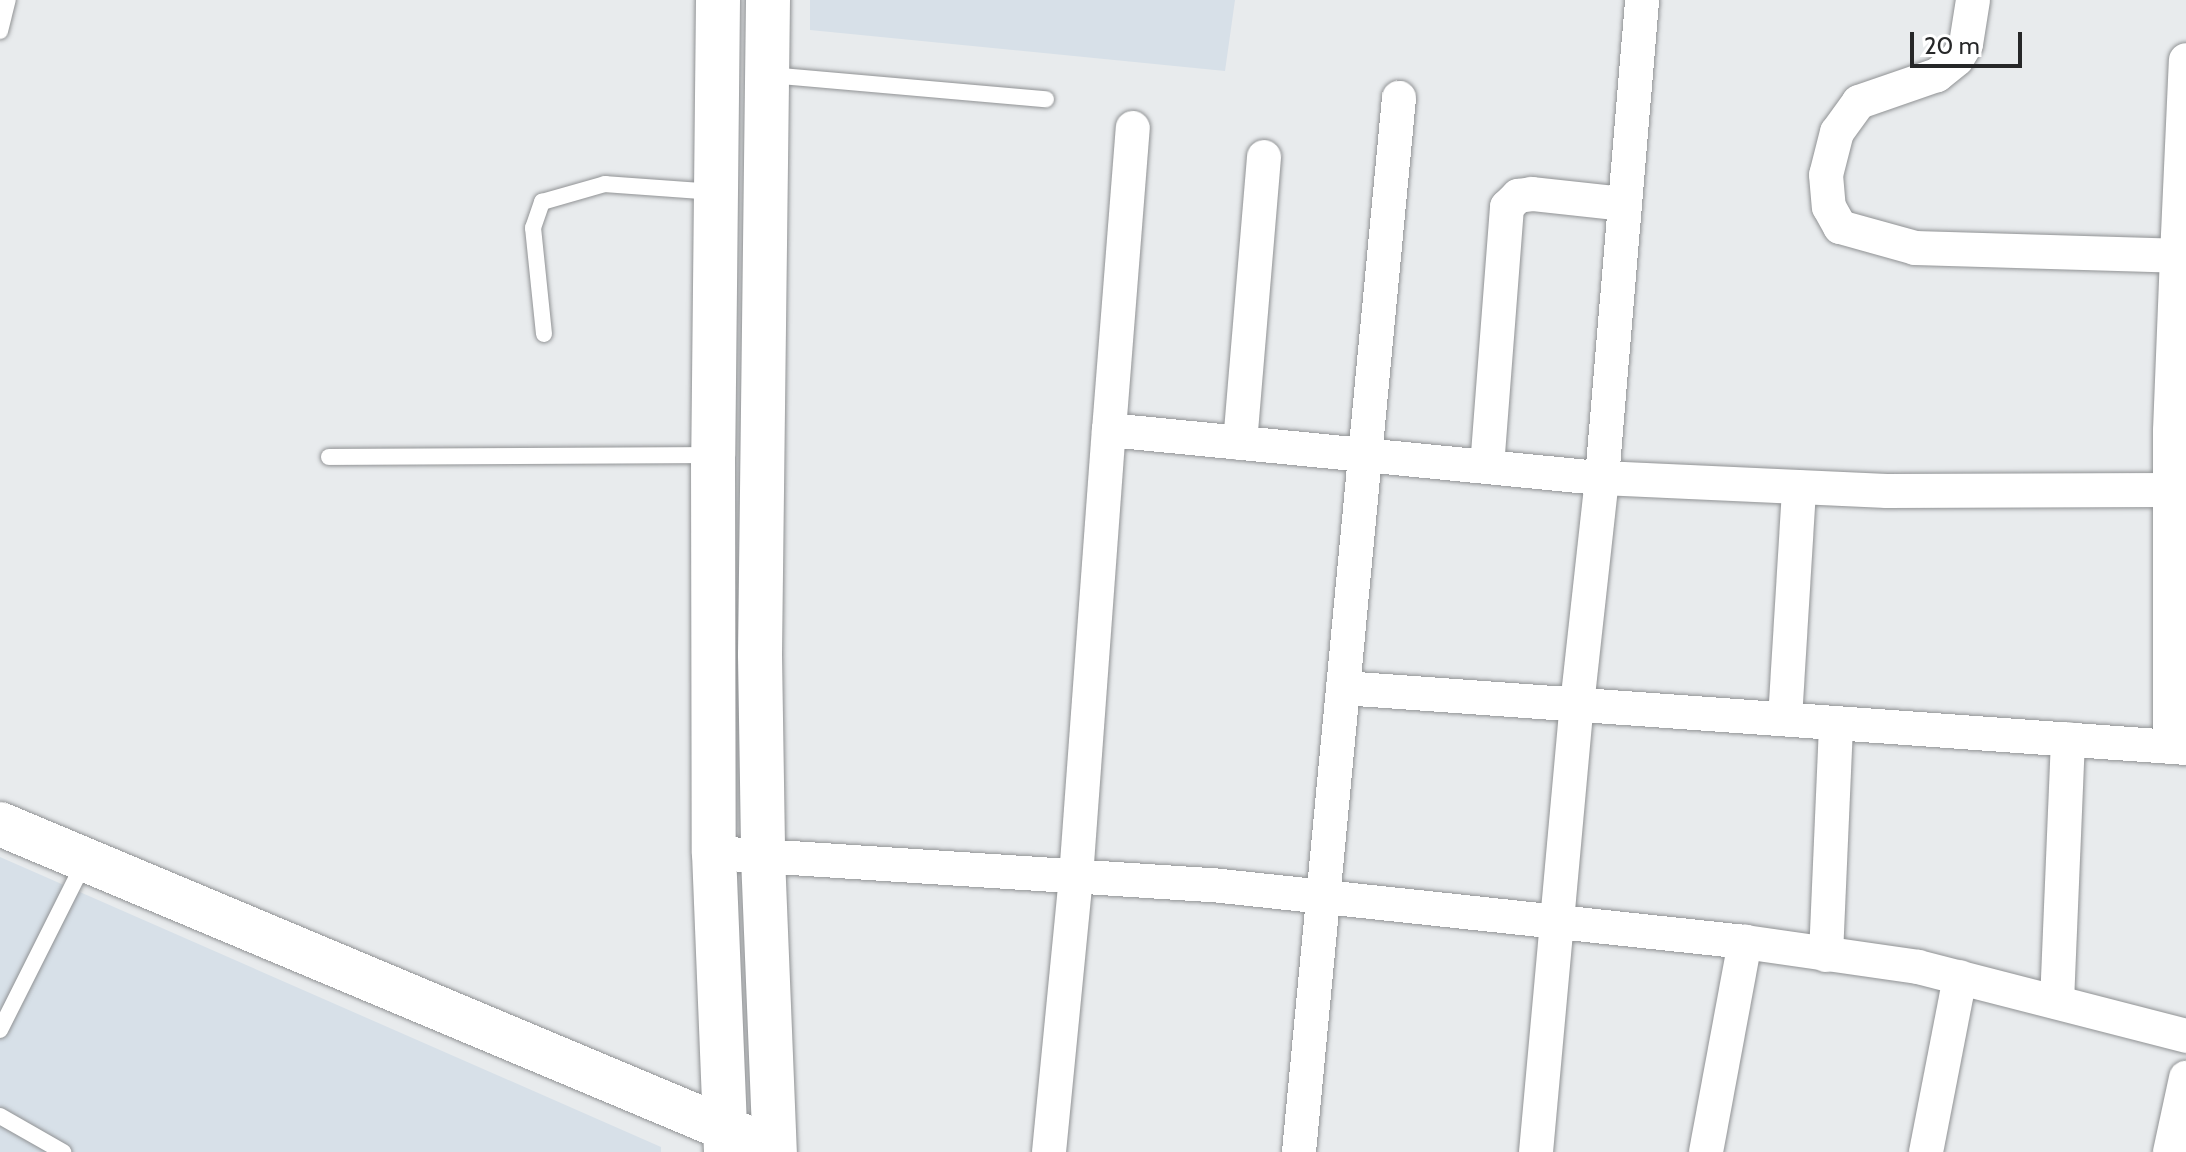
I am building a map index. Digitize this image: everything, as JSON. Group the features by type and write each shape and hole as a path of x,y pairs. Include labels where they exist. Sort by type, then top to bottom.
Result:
{"main road":[{"path":"718,0 713,455 714,853 726,1140"},
{"path":"0,824 726,1140 774,1151 763,857 760,640 768,0"}],"street":[{"path":"1536,1152 1560,923 1577,705 1602,478 1642,0"},
{"path":"1973,0 1966,44 1957,59 1937,75 1859,102 1837,132 1826,175 1829,207 1840,227 1915,248 2177,256"},
{"path":"1343,688 2178,747 2171,490 2180,135 2186,60"},
{"path":"1299,1152 1399,98"},
{"path":"1049,1152 1076,877 1133,128"},
{"path":"1240,443 1264,157"},
{"path":"1487,467 1507,207 1518,196 1532,194 1624,204"},
{"path":"1109,430 1602,478 1887,491 2171,490"},
{"path":"1785,719 1799,487"},
{"path":"1826,955 1836,723"},
{"path":"2057,1002 2068,739"},
{"path":"714,853 1212,885 1745,942 1918,967 2186,1036"},
{"path":"1706,1152 1745,942"},
{"path":"1926,1152 1960,977"},
{"path":"2170,1152 2186,1078"}],"lane":[{"path":"0,31 8,0"},
{"path":"767,75 1046,99"},
{"path":"544,334 533,228 542,202 605,184 716,192"},
{"path":"329,457 713,455"},
{"path":"0,1030 86,859"},
{"path":"0,1116 63,1152"}],"shaded area":[{"path":"810,0 1235,0 1225,71 810,30"},
{"path":"0,857 661,1147 661,1152 0,1152"}]}
